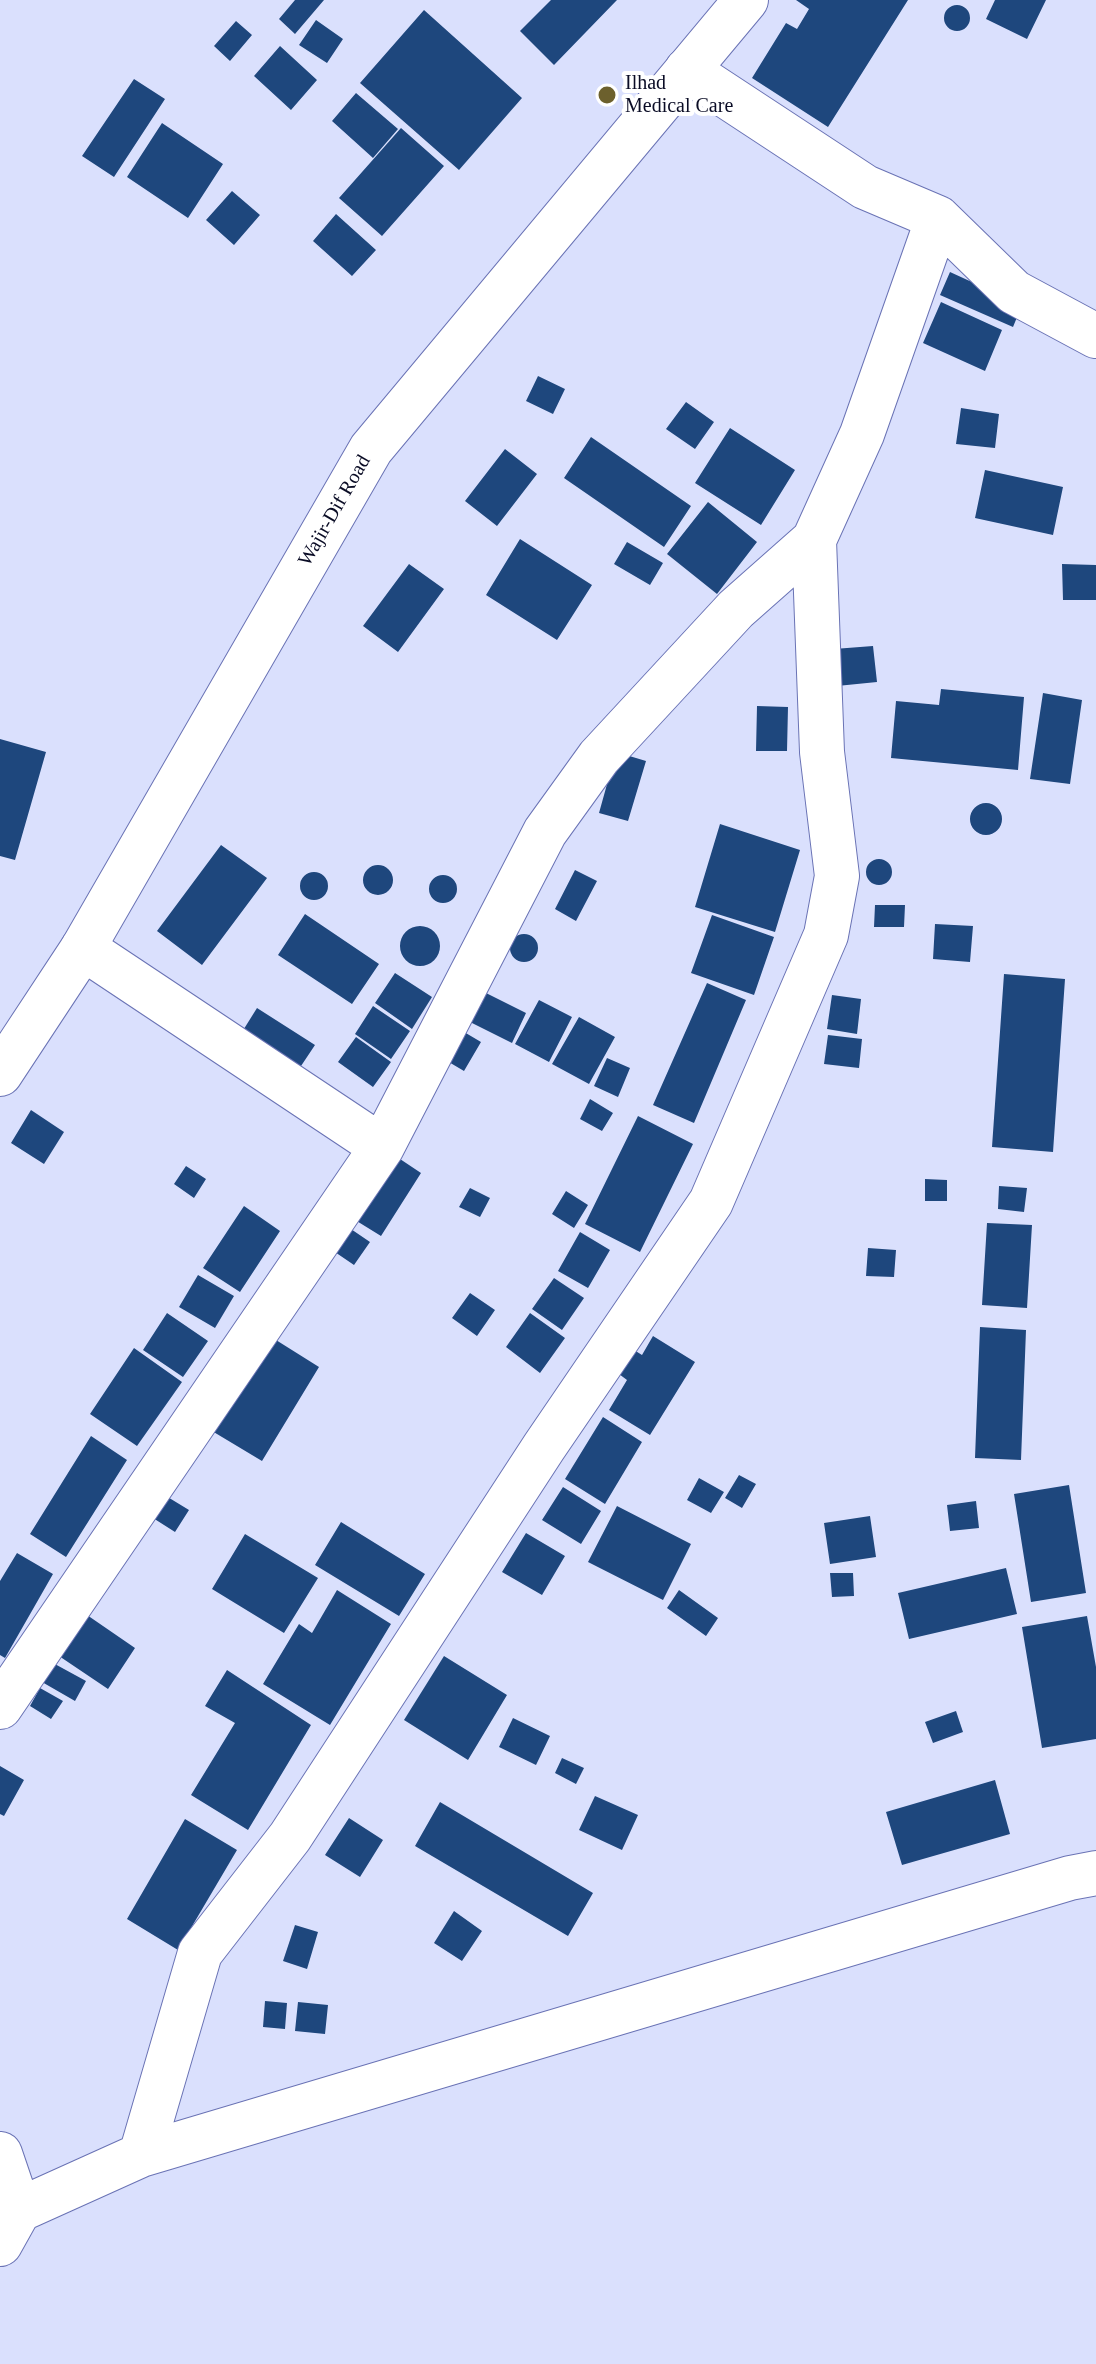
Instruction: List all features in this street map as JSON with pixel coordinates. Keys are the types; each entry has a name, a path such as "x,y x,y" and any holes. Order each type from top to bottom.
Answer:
{"street":[{"name":"Wajir-Dif Road","path":"0,1074 83,948 371,449 746,0"},
{"path":"687,70 865,187 938,218 1014,292 1096,336"},
{"path":"0,1707 382,1147 545,832 609,746 736,609 814,540 862,434 938,218"},
{"path":"141,2155 200,1953 290,1837 544,1447 711,1202 826,935 837,876 822,752 814,540"},
{"path":"83,948 382,1147"},
{"path":"0,2154 10,2227 141,2155 1070,1878 1096,1873"}],"building":[{"path":"295,0 324,0 295,34 279,19"},
{"path":"551,0 617,0 554,65 520,31"},
{"path":"796,0 908,0 828,127 752,78 786,23 797,29 809,9"},
{"path":"995,0 1046,0 1027,39 986,19"},
{"path":"957,5 966,9 970,18 966,27 957,31 948,27 944,18 948,9"},
{"path":"424,10 522,98 459,170 360,83"},
{"path":"316,20 343,39 327,63 299,45"},
{"path":"236,21 252,35 230,61 214,46"},
{"path":"280,46 317,80 291,110 254,76"},
{"path":"134,79 165,99 114,177 82,156"},
{"path":"356,93 398,129 373,158 332,121"},
{"path":"162,123 223,164 188,218 127,177"},
{"path":"401,128 444,166 382,236 339,198"},
{"path":"232,191 260,215 234,245 206,220"},
{"path":"336,214 376,250 352,276 313,241"},
{"path":"950,272 1022,305 1013,327 940,295"},
{"path":"941,302 1002,330 985,371 923,343"},
{"path":"538,376 565,389 553,414 526,401"},
{"path":"686,402 714,422 695,449 666,429"},
{"path":"961,408 999,414 995,448 956,444"},
{"path":"730,428 795,470 761,525 695,483"},
{"path":"591,437 691,506 664,547 564,478"},
{"path":"505,449 537,474 497,526 465,501"},
{"path":"985,470 1063,487 1053,535 975,518"},
{"path":"708,502 757,542 717,594 667,554"},
{"path":"520,539 592,585 557,640 486,595"},
{"path":"627,542 663,563 650,585 614,564"},
{"path":"409,564 444,589 398,652 363,626"},
{"path":"1062,564 1096,565 1096,600 1063,600"},
{"path":"873,646 877,682 837,686 834,649"},
{"path":"941,689 1024,697 1018,770 891,758 896,701 939,705"},
{"path":"1043,693 1082,700 1070,784 1030,779"},
{"path":"757,706 788,707 787,751 756,751"},
{"path":"0,739 46,752 15,860 0,856"},
{"path":"616,752 646,761 628,821 599,813"},
{"path":"986,803 997,808 1002,819 997,830 986,835 975,830 970,819 975,808"},
{"path":"720,824 800,850 775,932 695,907"},
{"path":"221,845 267,878 202,965 157,931"},
{"path":"879,859 888,863 892,872 888,881 879,885 870,881 866,872 870,863"},
{"path":"378,865 389,869 393,880 389,891 378,895 367,891 363,880 367,869"},
{"path":"575,870 597,881 576,921 555,909"},
{"path":"314,872 324,876 328,886 324,896 314,900 304,896 300,886 304,876"},
{"path":"443,875 453,879 457,889 453,899 443,903 433,899 429,889 433,879"},
{"path":"875,905 905,905 904,927 874,927"},
{"path":"305,914 379,964 352,1004 278,955"},
{"path":"712,915 774,937 754,995 691,973"},
{"path":"935,924 973,926 970,962 933,959"},
{"path":"420,926 434,932 440,946 434,960 420,966 406,960 400,946 406,932"},
{"path":"524,934 534,938 538,948 534,958 524,962 514,958 510,948 514,938"},
{"path":"395,973 432,997 412,1029 375,1003"},
{"path":"1004,974 1065,979 1053,1152 992,1147"},
{"path":"707,983 746,1000 694,1123 653,1105"},
{"path":"480,990 526,1013 512,1043 466,1020"},
{"path":"832,995 861,999 857,1034 827,1029"},
{"path":"539,1000 572,1017 549,1062 515,1044"},
{"path":"373,1006 410,1031 391,1059 355,1034"},
{"path":"257,1008 315,1045 299,1069 242,1032"},
{"path":"579,1017 615,1037 589,1084 552,1064"},
{"path":"459,1029 481,1042 464,1071 442,1058"},
{"path":"828,1035 862,1039 859,1068 824,1064"},
{"path":"356,1037 391,1062 373,1087 338,1062"},
{"path":"607,1058 630,1068 618,1097 594,1086"},
{"path":"590,1099 613,1113 602,1131 580,1119"},
{"path":"31,1110 64,1132 44,1164 11,1143"},
{"path":"638,1116 693,1144 640,1252 585,1224"},
{"path":"388,1151 421,1173 381,1236 347,1215"},
{"path":"186,1166 206,1179 194,1198 174,1184"},
{"path":"925,1179 947,1180 947,1201 925,1201"},
{"path":"999,1186 1027,1188 1024,1212 998,1209"},
{"path":"470,1188 490,1198 480,1217 459,1207"},
{"path":"566,1191 588,1205 574,1228 552,1214"},
{"path":"244,1206 280,1231 240,1292 203,1268"},
{"path":"987,1223 1032,1225 1027,1308 982,1305"},
{"path":"345,1225 370,1242 354,1265 329,1248"},
{"path":"580,1232 610,1250 588,1288 558,1271"},
{"path":"868,1248 896,1250 894,1277 866,1276"},
{"path":"198,1275 234,1296 215,1328 179,1307"},
{"path":"554,1278 584,1298 562,1330 532,1309"},
{"path":"470,1293 495,1310 477,1336 452,1318"},
{"path":"167,1313 208,1341 183,1377 143,1350"},
{"path":"530,1313 565,1338 540,1373 506,1347"},
{"path":"980,1327 1026,1330 1021,1460 975,1458"},
{"path":"268,1335 319,1367 262,1461 212,1431"},
{"path":"653,1336 695,1362 650,1435 609,1410 627,1380 619,1374 634,1350 642,1355"},
{"path":"134,1348 182,1382 137,1446 90,1414"},
{"path":"603,1417 642,1442 605,1504 565,1479"},
{"path":"91,1436 127,1460 66,1557 30,1534"},
{"path":"739,1475 756,1484 742,1508 725,1498"},
{"path":"699,1478 724,1492 711,1513 687,1500"},
{"path":"1069,1485 1086,1593 1031,1602 1014,1494"},
{"path":"563,1487 601,1511 581,1544 542,1520"},
{"path":"166,1496 189,1510 175,1532 153,1518"},
{"path":"976,1501 979,1528 950,1531 947,1505"},
{"path":"617,1506 691,1544 663,1600 588,1562"},
{"path":"870,1516 876,1557 830,1564 824,1523"},
{"path":"341,1522 425,1574 399,1616 315,1565"},
{"path":"526,1533 565,1556 542,1595 502,1572"},
{"path":"245,1534 318,1578 284,1633 212,1589"},
{"path":"17,1553 53,1574 5,1658 0,1655 0,1581"},
{"path":"1006,1568 1017,1614 909,1639 898,1593"},
{"path":"830,1573 853,1573 854,1596 832,1597"},
{"path":"337,1590 391,1624 330,1725 263,1684 299,1624 312,1633"},
{"path":"679,1590 718,1618 706,1636 667,1608"},
{"path":"87,1615 135,1648 108,1689 59,1656"},
{"path":"1087,1616 1096,1667 1096,1739 1042,1748 1022,1627"},
{"path":"444,1656 507,1695 468,1760 404,1720"},
{"path":"53,1663 86,1681 75,1701 42,1682"},
{"path":"227,1670 311,1725 248,1830 191,1795 235,1723 205,1706"},
{"path":"40,1688 63,1701 51,1719 30,1706"},
{"path":"956,1711 963,1732 933,1743 925,1722"},
{"path":"513,1718 550,1736 536,1765 499,1747"},
{"path":"562,1758 584,1768 576,1784 555,1773"},
{"path":"0,1766 24,1780 4,1816 0,1814"},
{"path":"995,1780 1010,1834 902,1865 886,1812"},
{"path":"595,1796 638,1815 622,1850 579,1830"},
{"path":"440,1802 593,1893 568,1936 415,1846"},
{"path":"349,1818 383,1840 360,1877 325,1855"},
{"path":"185,1819 237,1850 178,1950 127,1919"},
{"path":"454,1911 482,1931 462,1961 434,1943"},
{"path":"295,1925 318,1932 307,1969 283,1961"},
{"path":"265,2001 287,2003 285,2029 263,2027"},
{"path":"298,2002 328,2005 325,2034 295,2031"}],"place":[{"name":"Ilhad Medical Care","path":"607,95"}]}
